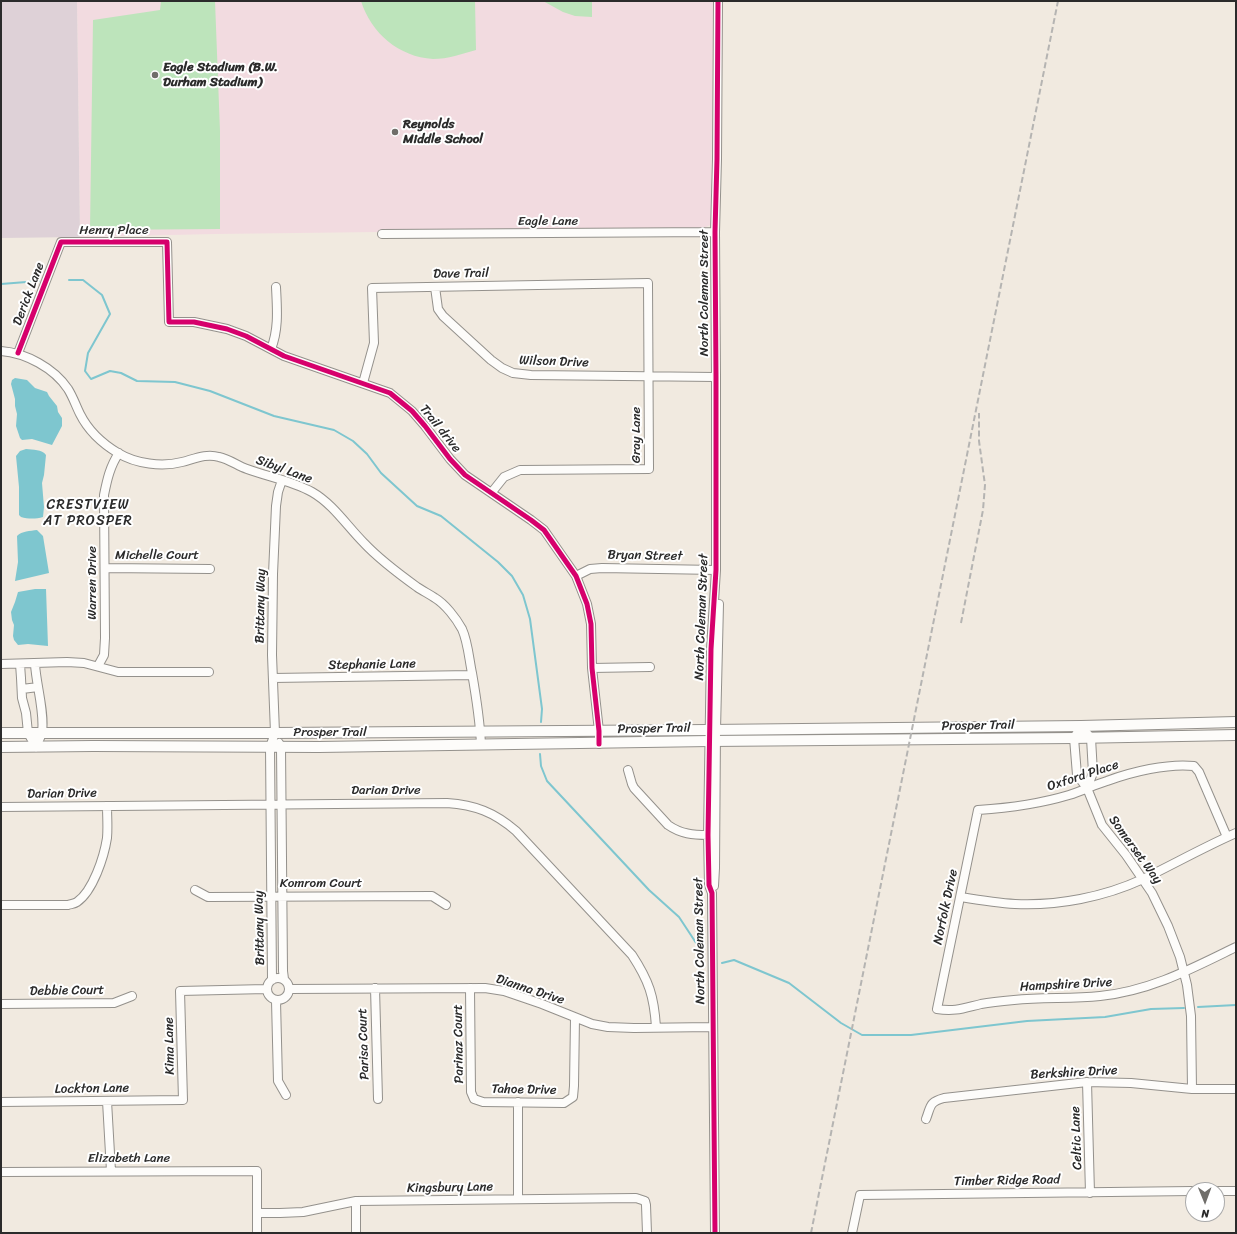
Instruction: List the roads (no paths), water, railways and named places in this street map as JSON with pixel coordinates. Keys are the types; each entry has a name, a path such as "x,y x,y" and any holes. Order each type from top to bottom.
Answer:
{"main road":[{"name":"Prosper Trail","path":"1,734 713,730 1081,726 1234,722"},
{"path":"1234,722 1234,735"},
{"name":"Prosper Trail","path":"1,747 282,747 599,744 713,741 1091,738 1234,735"}],"street":[{"name":"North Coleman Street","path":"715,1233 712,893 715,868 711,650 716,570 715,232 718,1"},
{"name":"Eagle Lane","path":"382,234 715,232"},
{"name":"Henry Place","path":"61,242 167,242"},
{"name":"Derick Lane","path":"18,353 61,242"},
{"name":"Trail drive","path":"167,242 169,322 194,322 227,329 246,336 298,361 390,393 412,411 450,459 465,475 492,492 544,530 576,576 587,604 591,624 592,668 599,744"},
{"name":"Dave Trail","path":"363,383 374,342 372,288 648,283"},
{"name":"Gray Lane","path":"492,492 504,476 520,470 649,469 648,283"},
{"name":"Wilson Drive","path":"435,286 438,309 443,316 492,360 502,368 513,373 531,375 716,377"},
{"path":"271,349 277,328 276,287"},
{"name":"Sibyl Lane","path":"1,351 18,353 53,373 67,388 85,424 92,432 105,444 128,458 156,464 175,463 206,456 217,456 312,492 324,501 384,562 437,599 451,613 462,630 468,648 481,745"},
{"name":"Warren Drive","path":"98,666 104,655 105,638 104,495 109,472 118,453"},
{"name":"Brittany Way","path":"272,980 270,747 275,733 273,678 273,574 276,506 282,480"},
{"name":"Michelle Court","path":"105,568 210,569"},
{"name":"Bryan Street","path":"576,576 590,569 602,568 716,570"},
{"path":"1,664 84,663 118,672 209,672"},
{"path":"20,664 22,698 26,713 28,733 36,747"},
{"path":"35,664 43,717 42,733 36,747"},
{"path":"592,668 650,667"},
{"name":"Stephanie Lane","path":"273,678 472,675"},
{"path":"22,689 38,687"},
{"path":"1074,738 1081,726 1091,738 1093,773 1087,788"},
{"name":"Brittany Way","path":"275,733 282,747 281,804 284,979"},
{"name":"Somerset Way","path":"1074,738 1077,775 1087,788 1102,825 1143,879 1157,903 1180,957 1189,1001 1191,1022 1192,1089"},
{"name":"North Coleman Street","path":"712,893 709,885 708,836 713,741"},
{"name":"Oxford Place","path":"978,810 1024,806 1061,798 1120,776 1136,772 1183,765 1194,766 1199,772 1227,837"},
{"path":"628,770 634,788 668,825 684,834 708,836"},
{"name":"Darian Drive","path":"1,807 446,803 474,807 495,815 516,831 632,955 645,978 655,1006 656,1027"},
{"path":"1,905 68,905 75,904 82,898 93,882 107,837 106,806"},
{"name":"Norfolk Drive","path":"936,1009 961,897 978,810"},
{"path":"961,897 998,903 1052,903 1109,892 1143,879 1236,833"},
{"name":"Komrom Court","path":"195,890 208,897 432,896 446,905"},
{"name":"Hampshire Drive","path":"936,1009 947,1011 955,1010 981,1004 1016,999 1084,998 1120,993 1151,986 1184,973 1236,947"},
{"path":"276,978 284,979 289,985 287,997 280,1001 276,1001 269,997 266,989 269,982 276,978"},
{"name":"Parisa Court","path":"375,988 378,1098"},
{"name":"Parinaz Court","path":"470,988 471,1092 474,1099"},
{"name":"Dianna Drive","path":"289,989 485,988 504,991 592,1024 608,1027 712,1027"},
{"name":"Kima Lane","path":"183,1100 180,991 266,989"},
{"name":"Debbie Court","path":"1,1004 114,1003 132,996"},
{"path":"276,1001 278,1081 286,1095"},
{"name":"Tahoe Drive","path":"474,1099 483,1102 564,1103 573,1098 575,1018"},
{"name":"Berkshire Drive","path":"926,1119 932,1103 944,1098 1087,1082 1131,1083 1192,1089 1236,1088"},
{"name":"Celtic Lane","path":"1087,1082 1090,1192"},
{"name":"Lockton Lane","path":"1,1102 183,1100"},
{"path":"107,1101 111,1171"},
{"path":"518,1102 518,1199"},
{"name":"Elizabeth Lane","path":"1,1172 257,1171 257,1213"},
{"path":"1225,1191 1236,1190"},
{"name":"Timber Ridge Road","path":"852,1233 860,1195 1185,1191"},
{"name":"Kingsbury Lane","path":"257,1213 303,1212 356,1201 636,1198 645,1201 647,1208 647,1233"},
{"path":"356,1201 356,1233"},
{"path":"257,1213 257,1233"}],"water":[{"path":"15,378 27,380 35,388 47,392 57,406 58,412 62,418 62,426 52,445 32,439 22,440 20,438 16,426 17,414 11,384 12,380"},
{"path":"26,449 40,451 46,455 42,483 44,507 43,517 40,518 26,518 19,515 19,487 16,456 20,451"},
{"path":"37,530 43,536 49,573 15,581 18,562 17,536 24,532"},
{"path":"46,589 48,646 28,644 18,645 13,636 14,625 11,612 18,592"}],"waterway":[{"path":"69,280 83,280 102,295 110,314 88,353 85,371 91,379 110,371 121,373 137,381 175,382 210,391 274,416 334,430 353,441 367,454 381,473 417,506 441,516 498,562 512,576 523,595 530,619 542,709 541,722"},
{"path":"1,284 39,281"},
{"path":"540,754 541,766 547,781 649,890 679,917 704,955"},
{"path":"722,963 734,960 789,983 841,1023 862,1035 911,1035 1027,1021 1105,1017 1151,1009 1184,1008"},
{"path":"1198,1007 1236,1005"}],"railway":[{"path":"811,1233 1058,1"},
{"path":"961,623 983,510 985,485 979,441 979,413"}],"place":[{"name":"Eagle Stadium (B.W. Durham Stadium)","path":"155,75"},
{"name":"Reynolds Middle School","path":"395,132"}],"district":[{"name":"CRESTVIEW AT PROSPER","path":"88,514"}]}
